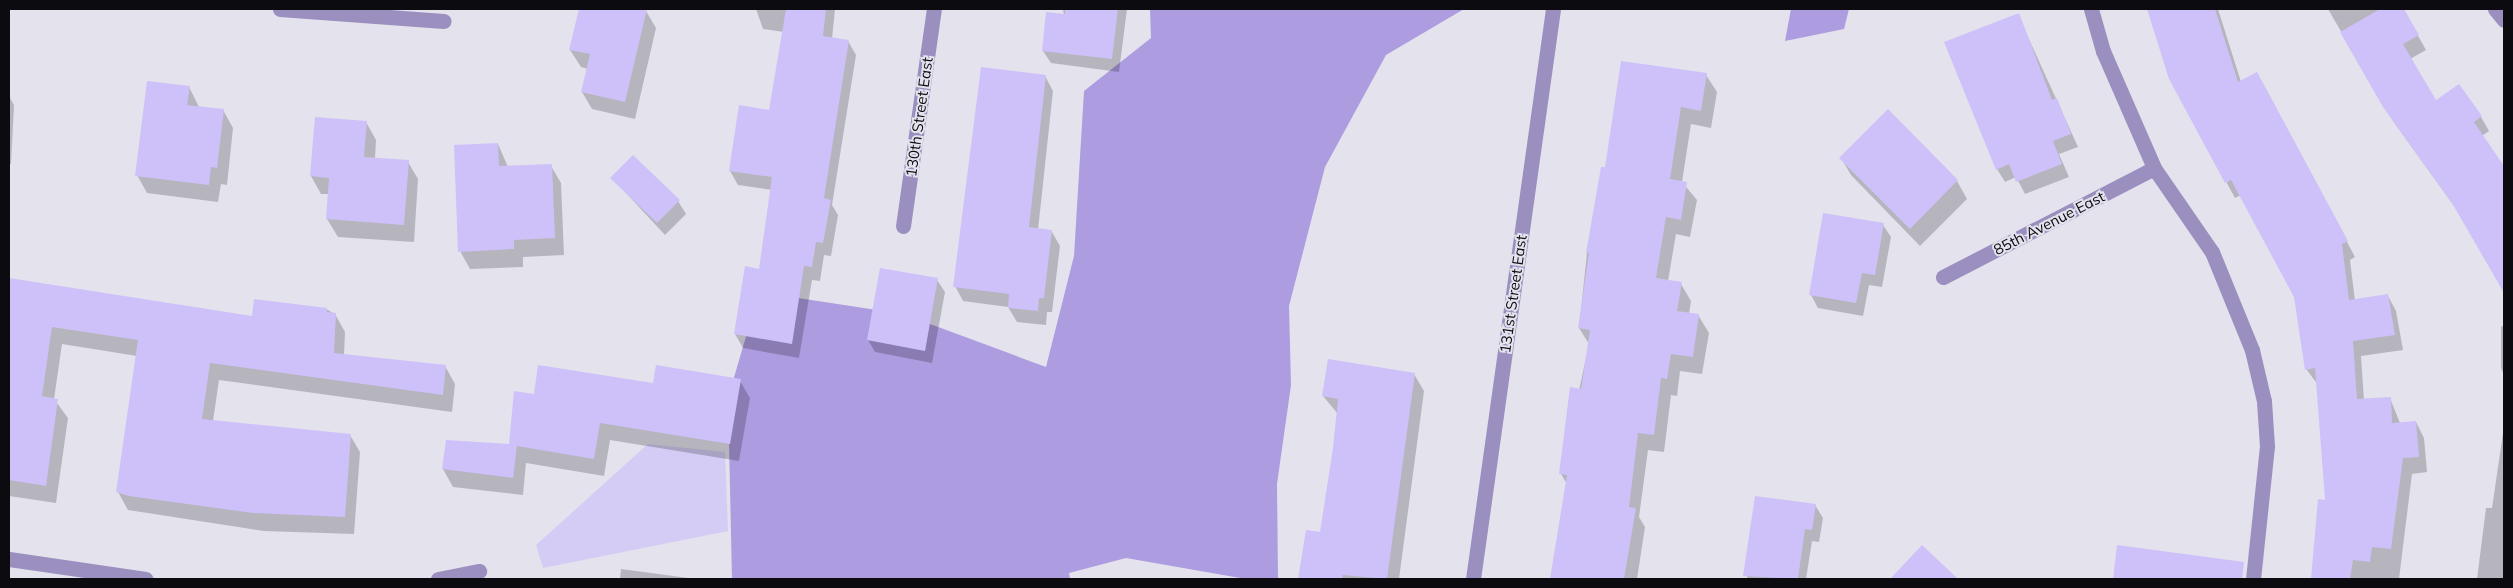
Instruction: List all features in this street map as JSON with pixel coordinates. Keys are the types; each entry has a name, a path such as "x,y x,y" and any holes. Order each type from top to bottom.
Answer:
{"street":[{"path":"280,9 444,21"},
{"name":"130th Street East","path":"903,226 934,9"},
{"name":"131st Street East","path":"1473,579 1553,9"},
{"path":"2091,9 2103,51 2154,168 2212,252 2237,309 2262,392 2267,446 2253,579"},
{"path":"2495,9 2504,20"},
{"name":"85th Avenue East","path":"1943,277 2154,168"},
{"path":"9,559 146,579"},
{"path":"438,579 479,571"}],"shaded area":[{"path":"1150,9 1464,9 1386,55 1325,167 1289,306 1291,385 1277,484 1278,579 1246,579 1126,558 1069,573 1070,579 732,579 728,398 759,292 903,314 1046,367 1074,256 1084,91 1151,38"},
{"path":"1791,9 1849,9 1844,29 1785,41"},
{"path":"648,444 725,452 728,531 543,568 536,545"}],"building":[{"path":"579,9 647,9 625,102 581,92 590,54 569,50"},
{"path":"786,9 826,9 823,36 849,40 824,198 831,200 823,243 816,242 812,267 804,266 792,344 734,334 745,266 759,269 772,177 729,171 739,105 769,110"},
{"path":"1065,9 1118,9 1112,59 1042,51 1046,12 1065,14"},
{"path":"2147,9 2215,9 2238,82 2257,72 2348,241 2342,244 2349,300 2388,294 2395,335 2353,341 2357,399 2391,397 2392,423 2416,421 2419,457 2403,458 2391,549 2372,547 2370,562 2353,560 2350,579 2311,579 2318,499 2325,500 2315,368 2305,370 2294,297 2231,180 2225,183 2169,79"},
{"path":"2380,9 2404,9 2419,35 2403,44 2436,100 2459,84 2482,116 2474,122 2504,166 2504,293 2452,203 2383,107 2340,32"},
{"path":"2019,13 2052,100 2057,98 2071,134 2053,141 2062,164 2016,182 2009,164 1996,170 1944,42"},
{"path":"1621,61 1707,73 1701,111 1681,107 1670,179 1687,182 1681,220 1666,217 1656,278 1682,282 1677,311 1699,314 1693,357 1671,354 1667,379 1661,378 1654,435 1638,433 1629,507 1636,508 1624,579 1550,579 1567,475 1559,474 1570,387 1581,389 1590,330 1578,328 1589,253 1586,253 1601,167 1605,167"},
{"path":"981,67 1046,75 1029,227 1052,230 1044,298 1039,298 1038,311 1008,308 1009,294 953,287"},
{"path":"147,81 190,86 187,105 224,109 217,168 211,167 209,185 135,176"},
{"path":"1888,109 1958,180 1910,229 1839,158"},
{"path":"315,117 367,121 364,157 409,160 404,225 326,219 329,178 310,176"},
{"path":"498,143 499,166 552,164 555,238 514,240 514,249 458,252 454,145"},
{"path":"633,155 680,200 657,223 610,178"},
{"path":"1823,213 1884,223 1875,275 1862,273 1856,303 1809,295"},
{"path":"880,268 938,278 925,351 867,340"},
{"path":"9,278 252,316 254,299 327,308 327,312 336,313 334,353 446,365 443,395 210,363 202,419 351,434 345,517 253,513 129,496 116,492 138,340 52,327 42,396 58,399 46,486 9,480"},
{"path":"1328,359 1415,373 1387,579 1343,575 1342,579 1298,579 1306,530 1320,532 1333,448 1338,399 1322,396"},
{"path":"538,365 653,383 656,365 741,379 730,444 600,423 594,459 517,446 513,478 442,469 446,440 509,444 514,391 534,394"},
{"path":"1755,496 1816,504 1812,530 1805,529 1798,579 1743,576"},
{"path":"1922,545 1958,579 1890,579"},
{"path":"2117,545 2244,562 2242,579 2113,579"}]}
